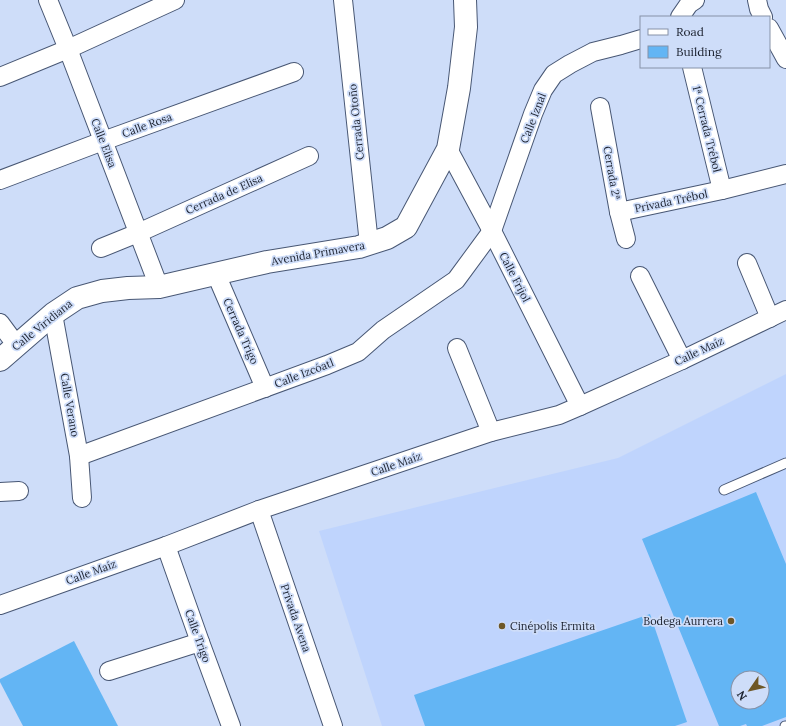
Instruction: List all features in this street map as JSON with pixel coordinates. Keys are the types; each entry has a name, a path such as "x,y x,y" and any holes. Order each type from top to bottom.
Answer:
{"street":[{"name":"Calle Elisa","path":"48,0 159,287"},
{"path":"0,77 68,49 175,0"},
{"name":"Cerrada Otoño","path":"342,0 369,244"},
{"name":"Avenida Primavera","path":"159,287 267,262 359,247 387,238 406,227 448,149 459,88 466,27 465,0"},
{"path":"681,16 689,4 694,0"},
{"path":"757,0 762,16"},
{"path":"770,30 786,59"},
{"name":"Calle Iznal","path":"492,231 533,114 543,90 554,74 593,52 640,39"},
{"name":"1ª Cerrada Trébol","path":"692,68 722,190"},
{"name":"Calle Rosa","path":"0,180 103,140 294,72"},
{"name":"Cerrada 2ª","path":"600,107 619,212 626,239"},
{"name":"Calle Frijol","path":"448,149 492,231 580,406"},
{"name":"Cerrada de Elisa","path":"101,248 138,233 309,156"},
{"name":"Privada Trébol","path":"619,212 722,190 786,174"},
{"name":"Calle Izcóatl","path":"79,456 328,365 358,352 383,330 456,280 492,231"},
{"path":"747,263 778,314"},
{"name":"Cerrada Trigo","path":"216,274 266,388"},
{"path":"640,276 682,360"},
{"name":"Calle Viridiana","path":"0,360 53,314 77,298 102,291 159,287"},
{"name":"Calle Verano","path":"53,314 79,456 82,498"},
{"name":"Calle Maíz","path":"0,605 166,546 259,510 491,432 559,415 682,360 778,314"},
{"path":"0,323 17,346"},
{"path":"457,348 491,432"},
{"path":"0,492 19,491"},
{"name":"Privada Avena","path":"259,510 333,726"},
{"name":"Calle Trigo","path":"166,546 231,726"},
{"path":"109,671 200,642"}],"lane":[{"path":"724,490 786,463"}],"shaded area":[{"path":"786,374 786,726 382,726 319,531 618,458"}],"building":[{"name":"Bodega Aurrera","path":"756,492 786,564 786,717 762,726 747,726 746,724 740,726 719,726 642,539"},
{"path":"650,614 687,722 675,726 425,726 414,695"},
{"path":"74,641 118,726 23,726 0,682 0,679"}],"place":[{"name":"Bodega Aurrera","path":"731,621"},
{"name":"Cinépolis Ermita","path":"502,626"}]}
